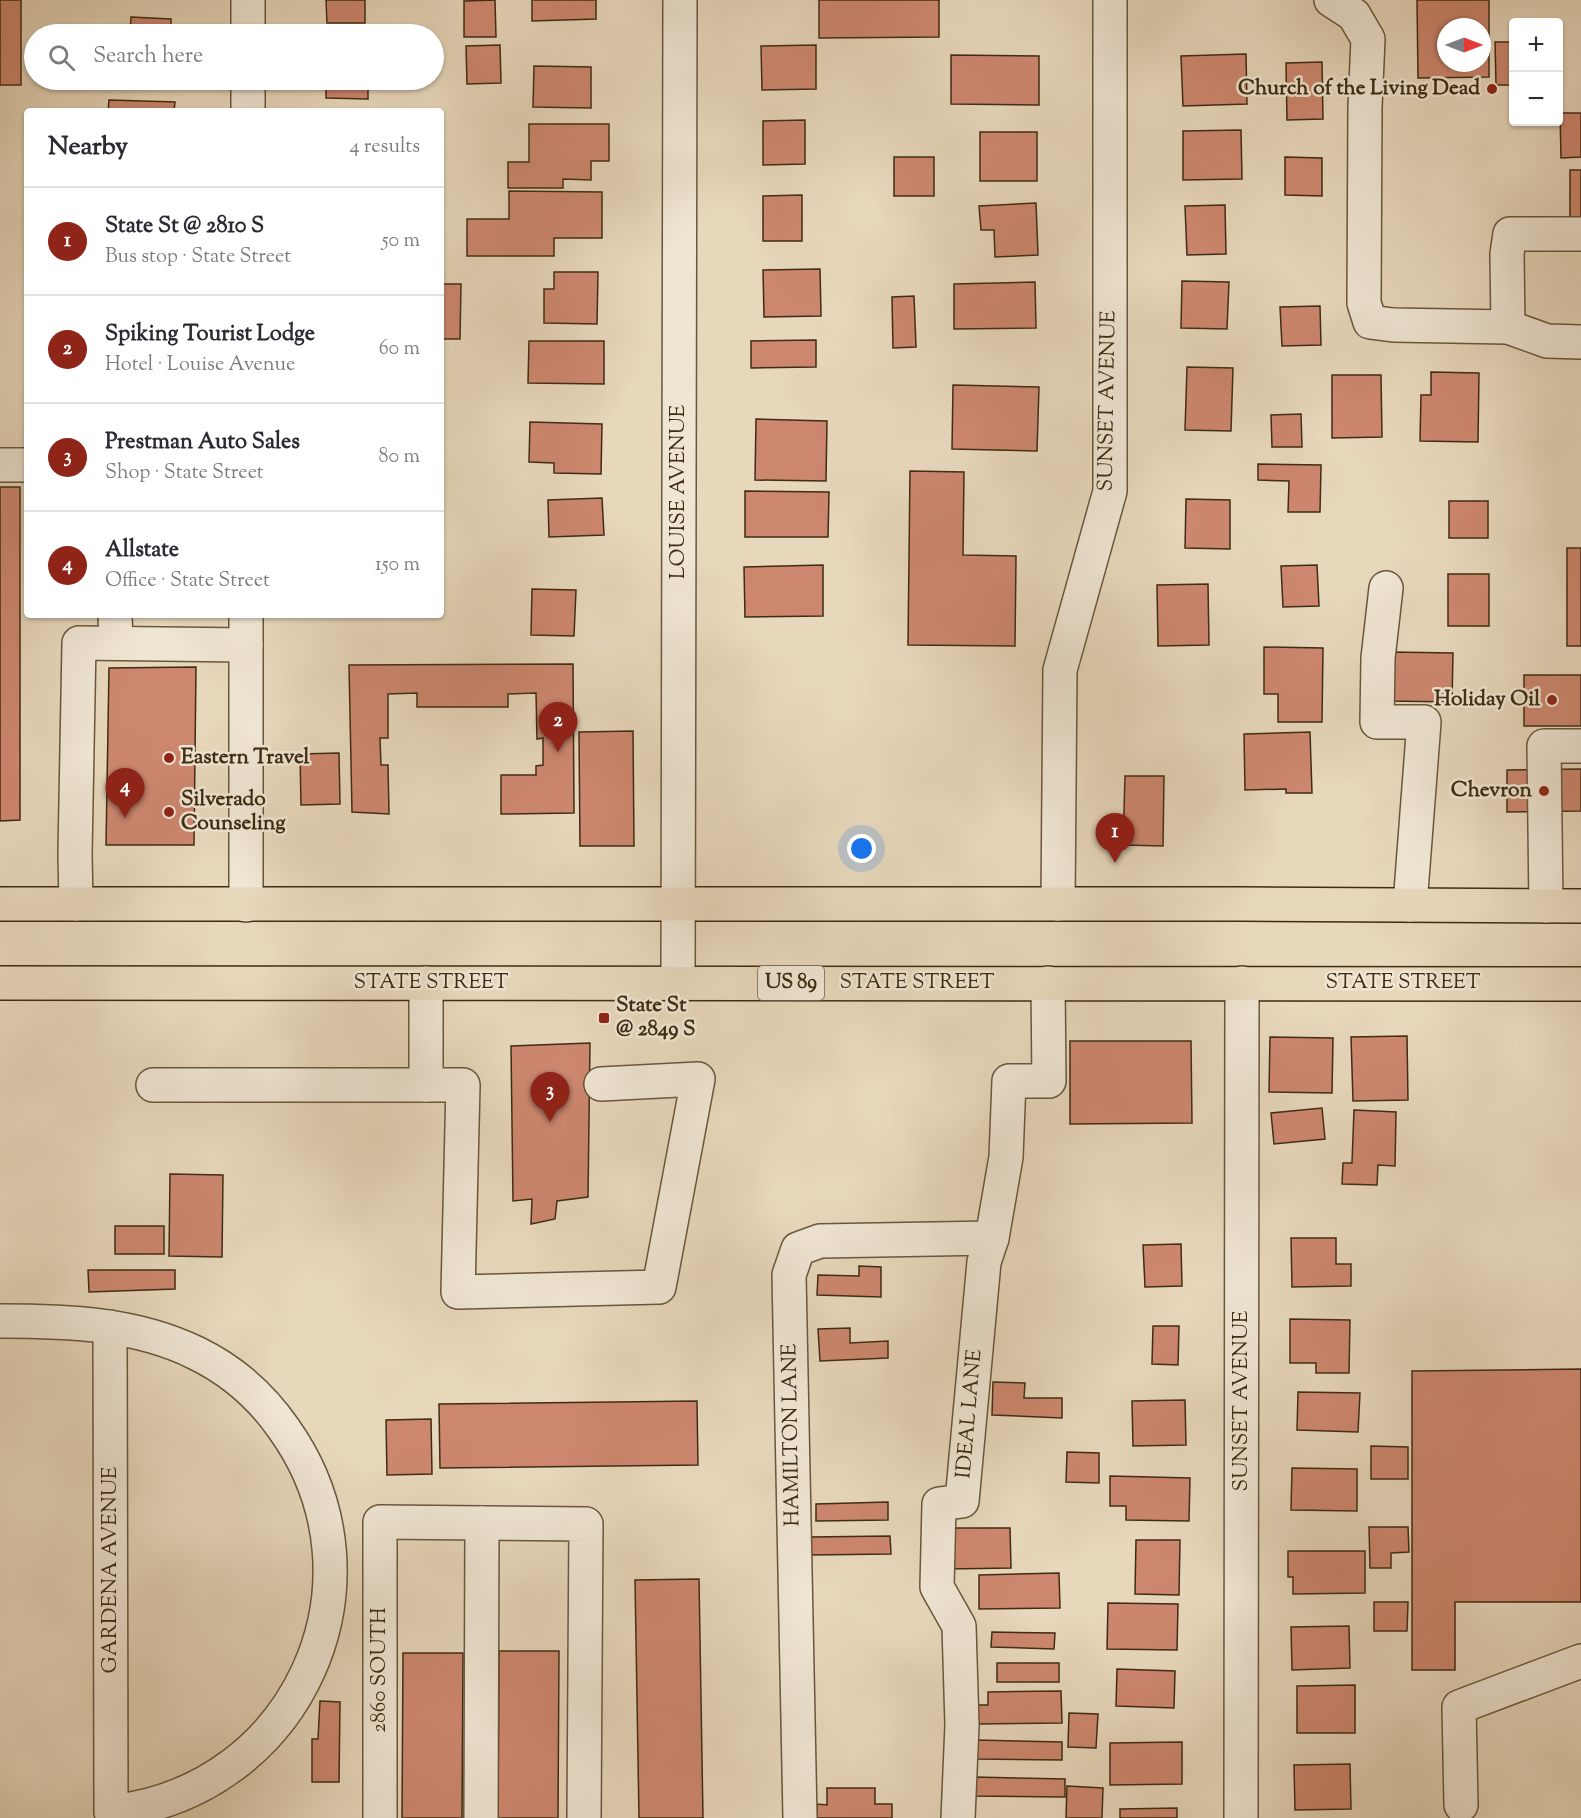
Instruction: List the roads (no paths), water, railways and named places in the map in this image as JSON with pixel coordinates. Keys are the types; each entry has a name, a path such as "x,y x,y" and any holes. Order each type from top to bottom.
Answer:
{"main road":[{"path":"0,904 1581,906"},
{"name":"STATE STREET","path":"0,983 1581,984"}],"street":[{"path":"248,0 248,24"},
{"name":"LOUISE AVENUE","path":"678,984 680,0"},
{"name":"SUNSET AVENUE","path":"1058,904 1060,670 1110,491 1110,0"},
{"path":"1331,0 1354,15 1368,39 1365,107 1364,303 1370,322 1394,325 1508,327 1547,341 1581,342"},
{"path":"248,90 248,108"},
{"path":"1508,327 1506,254 1510,234 1581,234"},
{"path":"0,465 24,465"},
{"path":"1386,588 1378,658 1377,722 1424,722 1410,905"},
{"path":"76,904 79,644 116,629 246,630 246,905"},
{"path":"1546,906 1544,746 1581,746"},
{"path":"426,983 426,1085"},
{"path":"992,1238 1006,1157 1009,1081 1050,1081 1048,983"},
{"name":"SUNSET AVENUE","path":"1241,1818 1242,983"},
{"path":"153,1085 462,1085 458,1292 658,1287 698,1079 601,1084"},
{"name":"HAMILTON LANE","path":"800,1818 789,1275 798,1249 820,1241 992,1238"},
{"name":"IDEAL LANE","path":"958,1818 962,1725 959,1626 937,1587 939,1504 962,1501 984,1262 992,1238"},
{"path":"0,1321 57,1321 110,1327"},
{"name":"GARDENA AVENUE","path":"110,1327 165,1340 197,1353 235,1378 276,1417 296,1444 311,1475 324,1518 330,1574 328,1607 317,1650 309,1671 293,1700 274,1727 226,1772 197,1789 135,1810 111,1812 110,1327"},
{"name":"2860 SOUTH","path":"380,1818 380,1522 482,1523"},
{"path":"481,1818 482,1523 586,1524 584,1818"},
{"path":"1461,1805 1459,1707 1581,1661"}],"place":[{"name":"Church of the Living Dead","path":"1492,89"},
{"name":"Holiday Oil","path":"1552,700"},
{"name":"Spiking Tourist Lodge","path":"558,752"},
{"name":"Eastern Travel","path":"169,758"},
{"name":"Chevron","path":"1544,791"},
{"name":"Silverado Counseling","path":"169,812"},
{"name":"Allstate","path":"125,818"},
{"name":"State St @ 2810 S","path":"1115,863"},
{"name":"State St @ 2849 S","path":"604,1018"},
{"name":"Prestman Auto Sales","path":"550,1122"}]}
